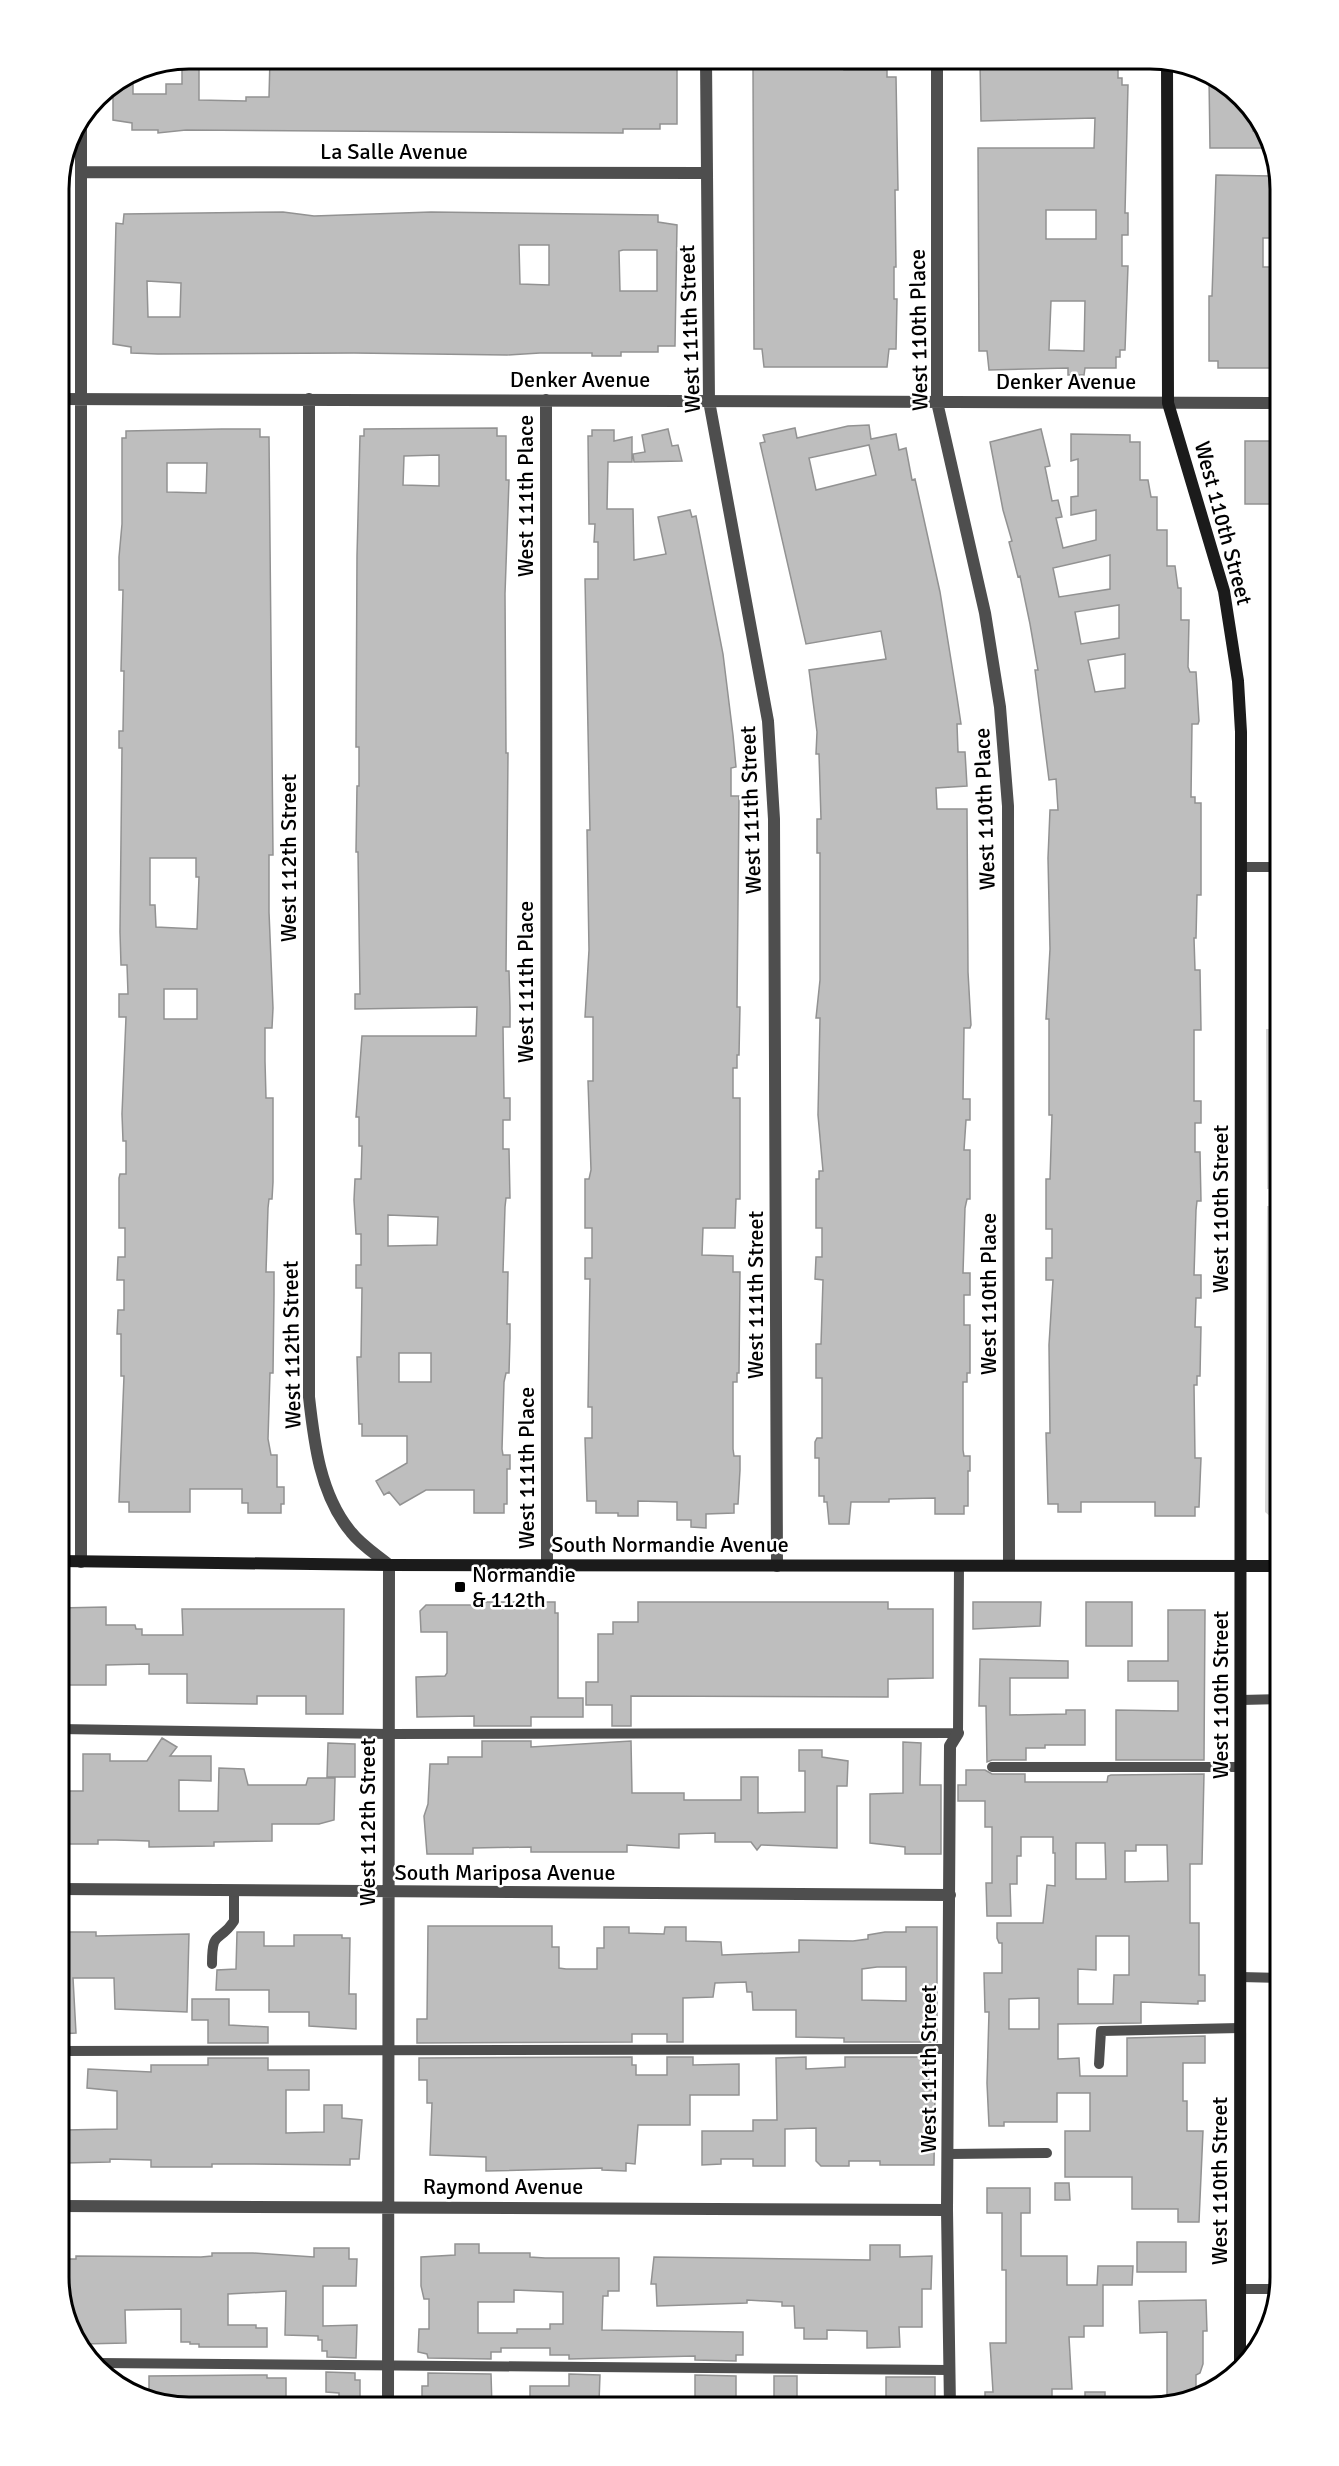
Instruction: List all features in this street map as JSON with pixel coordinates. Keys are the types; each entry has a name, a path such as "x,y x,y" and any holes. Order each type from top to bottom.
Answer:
{"street":[{"name":"West 111th Street","path":"706,69 709,401 768,721 774,819 777,1566"},
{"name":"West 110th Place","path":"937,69 937,402 985,613 1000,707 1008,806 1009,1565"},
{"name":"West 110th Street","path":"1167,70 1168,403 1224,591 1232,639 1241,732 1240,2356"},
{"path":"81,136 81,1562"},
{"name":"La Salle Avenue","path":"81,172 706,173"},
{"name":"Denker Avenue","path":"69,399 1270,403"},
{"name":"West 112th Street","path":"309,399 309,1397 314,1443 322,1475 335,1506 351,1533 390,1565 388,2397"},
{"name":"West 111th Place","path":"546,400 547,1564"},
{"name":"South Normandie Avenue","path":"69,1561 390,1565 1270,1566"},
{"name":"West 111th Street","path":"950,2397 947,2210 950,1746 958,1734"},
{"name":"South Mariposa Avenue","path":"69,1889 950,1895"},
{"name":"Raymond Avenue","path":"69,2206 947,2210"}],"lane":[{"path":"1241,867 1270,867"},
{"path":"69,1729 388,1734 958,1734 959,1565"},
{"path":"1241,1700 1270,1699"},
{"path":"992,1767 1241,1767"},
{"path":"212,1964 214,1938 234,1922 234,1891"},
{"path":"1240,1977 1270,1978"},
{"path":"1099,2064 1101,2031 1240,2028"},
{"path":"69,2051 949,2049"},
{"path":"948,2154 1047,2152"},
{"path":"1240,2289 1269,2289"},
{"path":"105,2363 950,2370"}],"shaded area":[{"path":"1266,1029 1270,1029 1270,1189 1267,1189"},
{"path":"1267,1206 1270,1206 1270,1516 1265,1512"}],"building":[{"path":"182,69 199,69 199,100 246,101 246,97 269,97 270,69 677,69 677,124 660,124 660,129 623,129 623,133 186,130 158,133 158,130 132,130 132,123 113,120 113,96 116,94 133,83 133,94 166,94 166,84 182,84"},
{"path":"753,69 887,70 887,77 896,77 898,190 895,190 894,299 897,299 896,349 889,349 887,367 764,367 762,349 754,349"},
{"path":"980,69 1118,69 1118,78 1122,78 1122,85 1128,85 1125,213 1128,213 1128,235 1122,235 1122,266 1128,266 1125,350 1120,350 1120,357 1116,357 1116,368 1085,368 1084,375 1068,375 1068,368 989,370 987,351 979,351 978,148 1094,148 1095,118 981,121","holes":["1046,210 1096,210 1096,239 1046,239","1051,301 1085,301 1084,351 1049,350"]},
{"path":"1209,85 1235,104 1253,128 1263,148 1210,148"},
{"path":"1216,175 1269,176 1270,238 1263,238 1263,267 1270,267 1270,368 1218,368 1218,361 1209,361 1209,296 1212,296"},
{"path":"283,212 314,216 431,212 658,215 658,222 677,225 675,346 658,346 658,352 621,352 621,356 592,356 592,353 507,355 131,353 131,347 113,344 116,223 123,224 124,214","holes":["519,245 549,245 549,285 520,284","657,250 657,291 620,291 619,251","147,281 181,283 180,317 148,317"]},
{"path":"869,425 871,439 896,434 899,450 906,448 940,592 961,724 957,724 958,752 965,752 967,786 936,788 937,809 967,809 968,972 971,1025 970,1028 964,1028 963,1099 970,1099 970,1120 966,1120 964,1150 970,1150 970,1199 967,1199 965,1208 963,1273 970,1273 970,1295 964,1295 964,1325 970,1325 970,1373 967,1373 967,1382 963,1382 963,1450 964,1456 970,1456 970,1471 968,1471 968,1506 964,1506 964,1514 935,1514 935,1498 889,1499 889,1502 851,1502 849,1524 829,1524 827,1502 824,1502 824,1496 819,1496 819,1458 815,1458 815,1442 817,1438 822,1438 822,1378 816,1378 816,1344 821,1344 823,1280 815,1279 816,1257 822,1257 822,1228 816,1228 816,1179 819,1179 819,1171 823,1171 818,1115 820,1018 816,1018 820,980 820,853 817,853 817,819 821,819 819,754 816,754 817,732 809,670 886,659 881,631 806,644 760,443 765,442 763,435 795,428 797,438 848,426","holes":["869,445 876,475 816,490 809,458"]},
{"path":"497,428 497,436 506,436 506,480 509,480 505,594 506,753 508,753 506,971 509,971 510,1027 503,1027 504,1098 510,1098 510,1120 503,1120 503,1149 509,1149 510,1198 506,1198 505,1207 503,1272 508,1272 507,1324 510,1324 510,1338 509,1373 506,1373 504,1382 502,1449 503,1455 510,1455 510,1469 507,1469 507,1504 504,1504 504,1513 474,1513 474,1490 426,1490 400,1505 389,1492 384,1495 376,1481 407,1463 407,1436 362,1436 362,1424 359,1424 357,1357 361,1357 362,1288 356,1288 356,1265 361,1265 361,1234 356,1234 354,1200 355,1179 361,1179 362,1146 359,1146 359,1117 356,1117 362,1036 476,1036 477,1007 355,1009 355,994 360,994 358,852 356,852 357,786 359,786 359,747 356,747 357,556 360,436 364,436 364,429","holes":["439,455 439,486 403,485 404,456","388,1215 438,1217 437,1245 388,1246","399,1353 431,1353 431,1382 399,1382"]},
{"path":"260,429 260,437 269,437 273,855 269,855 269,912 273,1008 272,1028 265,1028 265,1061 266,1098 273,1098 273,1182 272,1199 269,1199 268,1208 266,1272 274,1272 273,1373 270,1373 268,1439 271,1455 277,1455 277,1487 284,1487 284,1504 281,1504 281,1513 248,1513 248,1503 242,1503 242,1489 190,1489 190,1512 129,1512 129,1502 119,1502 124,1376 121,1376 121,1334 117,1334 118,1310 124,1310 124,1280 117,1280 118,1257 125,1257 125,1228 119,1228 119,1178 120,1174 126,1174 126,1141 123,1141 122,1114 126,1017 119,1017 119,994 128,994 127,965 121,965 120,932 122,748 119,748 119,731 123,731 124,671 121,671 123,590 119,590 119,557 122,524 122,438 126,438 126,431","holes":["167,463 207,463 206,493 167,492","150,858 196,858 196,877 199,877 197,929 156,927 155,905 150,905","164,989 197,989 197,1019 164,1019"]},
{"path":"668,429 672,446 678,445 682,461 634,462 633,454 645,452 642,435"},
{"path":"1041,429 1050,466 1045,467 1052,501 1058,500 1062,517 1056,518 1063,548 1096,540 1096,510 1071,515 1071,497 1078,496 1078,459 1071,461 1071,434 1130,435 1130,442 1140,442 1140,480 1148,480 1151,497 1157,497 1157,530 1167,530 1167,566 1175,566 1178,588 1181,588 1181,620 1189,620 1188,667 1190,672 1196,672 1199,721 1198,724 1192,724 1191,797 1195,797 1195,803 1201,803 1201,895 1197,895 1196,938 1194,938 1195,970 1200,970 1201,1030 1194,1030 1194,1101 1201,1101 1201,1123 1195,1123 1195,1152 1200,1152 1201,1201 1197,1201 1196,1210 1194,1275 1201,1275 1201,1298 1196,1298 1195,1327 1201,1327 1200,1376 1197,1376 1197,1385 1194,1385 1195,1458 1201,1458 1199,1507 1195,1507 1195,1516 1155,1516 1155,1502 1081,1502 1081,1512 1058,1512 1058,1504 1048,1504 1046,1433 1050,1433 1049,1345 1053,1280 1046,1280 1046,1258 1052,1258 1052,1229 1046,1229 1046,1179 1050,1179 1052,1115 1049,1115 1049,1019 1046,1019 1050,949 1048,858 1050,810 1058,810 1056,779 1049,780 1035,670 1038,670 1030,624 1020,576 1018,577 1009,542 1012,541 1003,510 990,442","holes":["1110,555 1110,589 1059,597 1053,568","1119,605 1119,638 1081,644 1075,612","1125,654 1125,688 1095,692 1088,660"]},
{"path":"592,430 614,430 614,441 632,437 632,462 608,462 607,509 633,509 634,560 666,554 658,517 690,510 692,517 696,516 723,654 733,735 736,767 731,768 731,796 739,796 737,1007 740,1007 739,1055 737,1055 737,1068 733,1068 733,1098 740,1098 740,1199 736,1199 735,1228 703,1228 702,1255 733,1256 733,1272 740,1272 739,1373 737,1373 737,1382 733,1382 733,1449 734,1456 740,1456 740,1470 738,1504 734,1504 734,1513 706,1514 706,1528 691,1527 691,1520 677,1520 677,1502 638,1501 638,1516 618,1516 618,1513 596,1513 596,1501 587,1501 585,1438 592,1438 592,1407 588,1407 590,1279 585,1279 585,1258 592,1258 592,1228 585,1228 585,1179 589,1179 591,1170 588,1081 593,1081 593,1017 585,1017 589,950 587,830 590,830 585,579 598,579 598,542 594,542 595,524 589,524 588,436 592,436"},
{"path":"1245,441 1270,441 1270,504 1245,504"},
{"path":"477,1602 555,1602 555,1613 558,1613 558,1698 583,1698 583,1717 531,1717 531,1726 474,1726 474,1716 417,1717 416,1677 445,1676 447,1673 447,1632 421,1632 420,1611 426,1605 477,1605"},
{"path":"638,1602 888,1602 888,1609 933,1609 933,1678 888,1679 888,1697 631,1696 631,1726 612,1726 612,1705 586,1705 586,1682 598,1682 598,1634 613,1634 613,1622 638,1622"},
{"path":"973,1602 1041,1602 1040,1626 973,1629"},
{"path":"1086,1602 1132,1602 1132,1646 1086,1646"},
{"path":"106,1607 106,1625 135,1625 136,1629 142,1629 142,1635 183,1635 182,1609 344,1609 343,1714 306,1714 306,1696 257,1696 257,1704 187,1703 187,1674 149,1674 149,1664 106,1665 106,1685 69,1685 69,1608"},
{"path":"1168,1610 1205,1610 1204,1760 1116,1760 1116,1710 1178,1711 1178,1681 1128,1681 1128,1661 1168,1661"},
{"path":"980,1659 1068,1661 1068,1678 1010,1678 1010,1715 1066,1714 1066,1710 1085,1710 1085,1745 1045,1745 1045,1748 1026,1748 1026,1760 987,1762 986,1706 979,1706"},
{"path":"162,1738 177,1747 170,1756 211,1756 211,1781 179,1780 179,1811 218,1811 219,1768 244,1769 248,1785 306,1785 308,1778 335,1778 334,1820 319,1824 272,1824 272,1841 214,1842 214,1846 149,1847 149,1841 98,1840 98,1844 69,1844 69,1791 83,1791 83,1754 110,1754 110,1761 147,1761"},
{"path":"482,1741 531,1741 531,1747 631,1741 632,1793 684,1793 684,1800 741,1800 741,1777 758,1777 758,1813 805,1812 805,1771 799,1771 799,1750 822,1750 822,1757 848,1761 847,1786 837,1786 837,1848 761,1845 757,1850 751,1842 715,1842 715,1833 679,1834 679,1848 627,1845 627,1852 531,1852 531,1847 473,1848 473,1854 427,1854 424,1816 428,1804 430,1764 448,1764 448,1757 482,1757"},
{"path":"903,1742 921,1743 920,1785 941,1785 941,1854 905,1854 905,1847 870,1843 870,1794 903,1793"},
{"path":"328,1743 355,1744 355,1777 327,1777"},
{"path":"966,1770 985,1770 992,1774 1025,1774 1025,1782 1107,1782 1108,1776 1111,1775 1204,1774 1202,1864 1190,1864 1190,1923 1199,1923 1199,1975 1205,1975 1205,2001 1198,2001 1198,2004 1141,2002 1141,2023 1058,2024 1058,2059 1079,2058 1080,2076 1127,2076 1127,2038 1205,2036 1205,2063 1183,2063 1183,2101 1187,2101 1187,2131 1203,2131 1199,2222 1178,2222 1178,2209 1132,2209 1132,2177 1065,2177 1065,2131 1090,2131 1090,2093 1057,2093 1057,2122 1004,2122 1004,2126 989,2126 987,2083 989,2012 985,2012 984,1973 1002,1973 1002,1943 999,1943 997,1938 997,1923 1043,1923 1047,1885 1055,1886 1055,1853 1053,1853 1053,1837 1021,1837 1021,1856 1017,1856 1017,1884 1010,1884 1011,1916 987,1916 986,1883 992,1883 992,1827 985,1827 985,1801 958,1801 958,1785 966,1785","holes":["1076,1843 1105,1843 1106,1879 1076,1879","1136,1845 1167,1845 1168,1881 1125,1882 1125,1851 1136,1851","1096,1936 1129,1936 1129,1975 1114,1975 1113,2004 1078,2004 1078,1969 1096,1970","1039,1998 1039,2029 1009,2029 1009,1999"]},
{"path":"428,1926 552,1926 552,1947 559,1947 559,1968 566,1969 597,1969 597,1948 604,1948 604,1927 629,1927 629,1933 664,1934 665,1927 686,1927 686,1941 721,1942 722,1955 799,1952 799,1940 853,1941 868,1939 868,1935 885,1932 906,1932 906,1927 937,1927 937,2042 844,2042 844,2038 796,2037 796,2010 753,2010 752,1992 747,1992 746,1982 715,1983 713,1997 683,1998 683,2042 667,2042 667,2034 632,2034 632,2042 417,2043 417,2019 427,2019","holes":["906,1967 906,2001 862,2000 862,1969"]},
{"path":"69,1932 96,1932 96,1936 189,1934 187,2012 115,2009 114,1978 73,1978 76,2033 69,2033"},
{"path":"237,1932 264,1932 264,1946 294,1946 294,1935 342,1935 342,1938 350,1938 349,1994 356,1994 356,2029 309,2026 309,2012 269,2012 269,1990 216,1990 217,1970 236,1969"},
{"path":"192,1999 229,1999 229,2025 268,2027 268,2043 208,2043 208,2020 192,2020"},
{"path":"632,2057 632,2065 636,2065 636,2075 667,2075 667,2057 693,2057 693,2065 739,2064 739,2095 690,2095 690,2125 638,2125 635,2164 626,2163 626,2171 602,2170 602,2168 486,2171 486,2157 430,2155 432,2103 427,2103 427,2080 419,2080 419,2058"},
{"path":"806,2057 806,2069 845,2067 845,2057 928,2057 929,2090 935,2090 934,2165 880,2165 880,2161 849,2161 849,2166 821,2166 816,2161 816,2128 785,2129 785,2166 753,2166 753,2159 721,2159 721,2164 702,2165 702,2131 753,2131 753,2120 777,2120 776,2058"},
{"path":"208,2058 268,2058 268,2070 309,2070 309,2090 286,2090 286,2133 324,2132 324,2105 342,2105 342,2118 362,2120 359,2159 350,2159 350,2165 212,2164 212,2167 151,2167 151,2160 110,2159 110,2162 69,2163 69,2130 117,2129 117,2091 87,2088 88,2069 151,2072 151,2065 208,2065"},
{"path":"1055,2183 1069,2183 1070,2200 1055,2200"},
{"path":"987,2188 1030,2188 1030,2213 1021,2213 1021,2256 1067,2256 1067,2285 1097,2285 1098,2266 1133,2266 1132,2285 1103,2285 1103,2326 1084,2326 1084,2337 1069,2337 1072,2389 1052,2389 1052,2397 985,2397 985,2392 993,2392 990,2343 1006,2343 1006,2270 1002,2270 1002,2213 987,2213"},
{"path":"1137,2242 1186,2242 1186,2272 1137,2272"},
{"path":"455,2244 479,2244 479,2253 530,2253 530,2257 545,2258 619,2258 619,2291 608,2291 608,2296 603,2296 602,2330 743,2332 743,2355 736,2355 736,2361 695,2360 695,2356 569,2359 569,2355 550,2355 550,2348 501,2348 501,2352 491,2352 491,2359 428,2358 427,2354 418,2352 419,2329 429,2329 429,2299 424,2299 421,2286 421,2257 455,2255","holes":["514,2290 563,2292 563,2324 550,2324 550,2329 517,2329 517,2333 478,2333 478,2302 514,2302"]},
{"path":"870,2245 900,2245 900,2257 932,2256 931,2289 922,2289 922,2327 899,2327 900,2347 867,2348 867,2331 827,2330 827,2339 804,2339 804,2328 795,2328 794,2306 782,2306 782,2302 747,2300 747,2303 657,2306 656,2284 651,2284 654,2257 870,2260"},
{"path":"314,2248 349,2248 349,2259 357,2259 356,2286 323,2286 323,2326 357,2325 356,2358 327,2357 327,2351 322,2351 322,2340 318,2340 318,2336 285,2335 286,2291 228,2294 228,2325 256,2325 256,2328 267,2328 267,2347 199,2347 199,2344 181,2342 181,2309 125,2310 126,2343 90,2344 75,2316 71,2300 69,2259 76,2259 76,2256 201,2257 212,2256 212,2253 253,2253 314,2257"},
{"path":"1206,2300 1207,2331 1203,2331 1203,2364 1200,2373 1196,2375 1196,2388 1167,2396 1167,2332 1140,2333 1139,2301"},
{"path":"326,2372 355,2373 355,2380 360,2380 360,2397 339,2397 339,2393 326,2392"},
{"path":"428,2373 491,2374 492,2397 422,2397 422,2386 428,2386"},
{"path":"569,2374 600,2375 599,2397 530,2397 530,2386 569,2386"},
{"path":"267,2375 267,2378 286,2378 286,2397 166,2395 149,2390 149,2376"},
{"path":"695,2375 736,2376 736,2397 695,2397"},
{"path":"774,2376 797,2376 797,2397 774,2397"},
{"path":"886,2377 935,2377 935,2397 886,2397"},
{"path":"1085,2392 1105,2392 1105,2397 1085,2397"}],"place":[{"name":"Normandie & 112th","path":"460,1587"}]}
